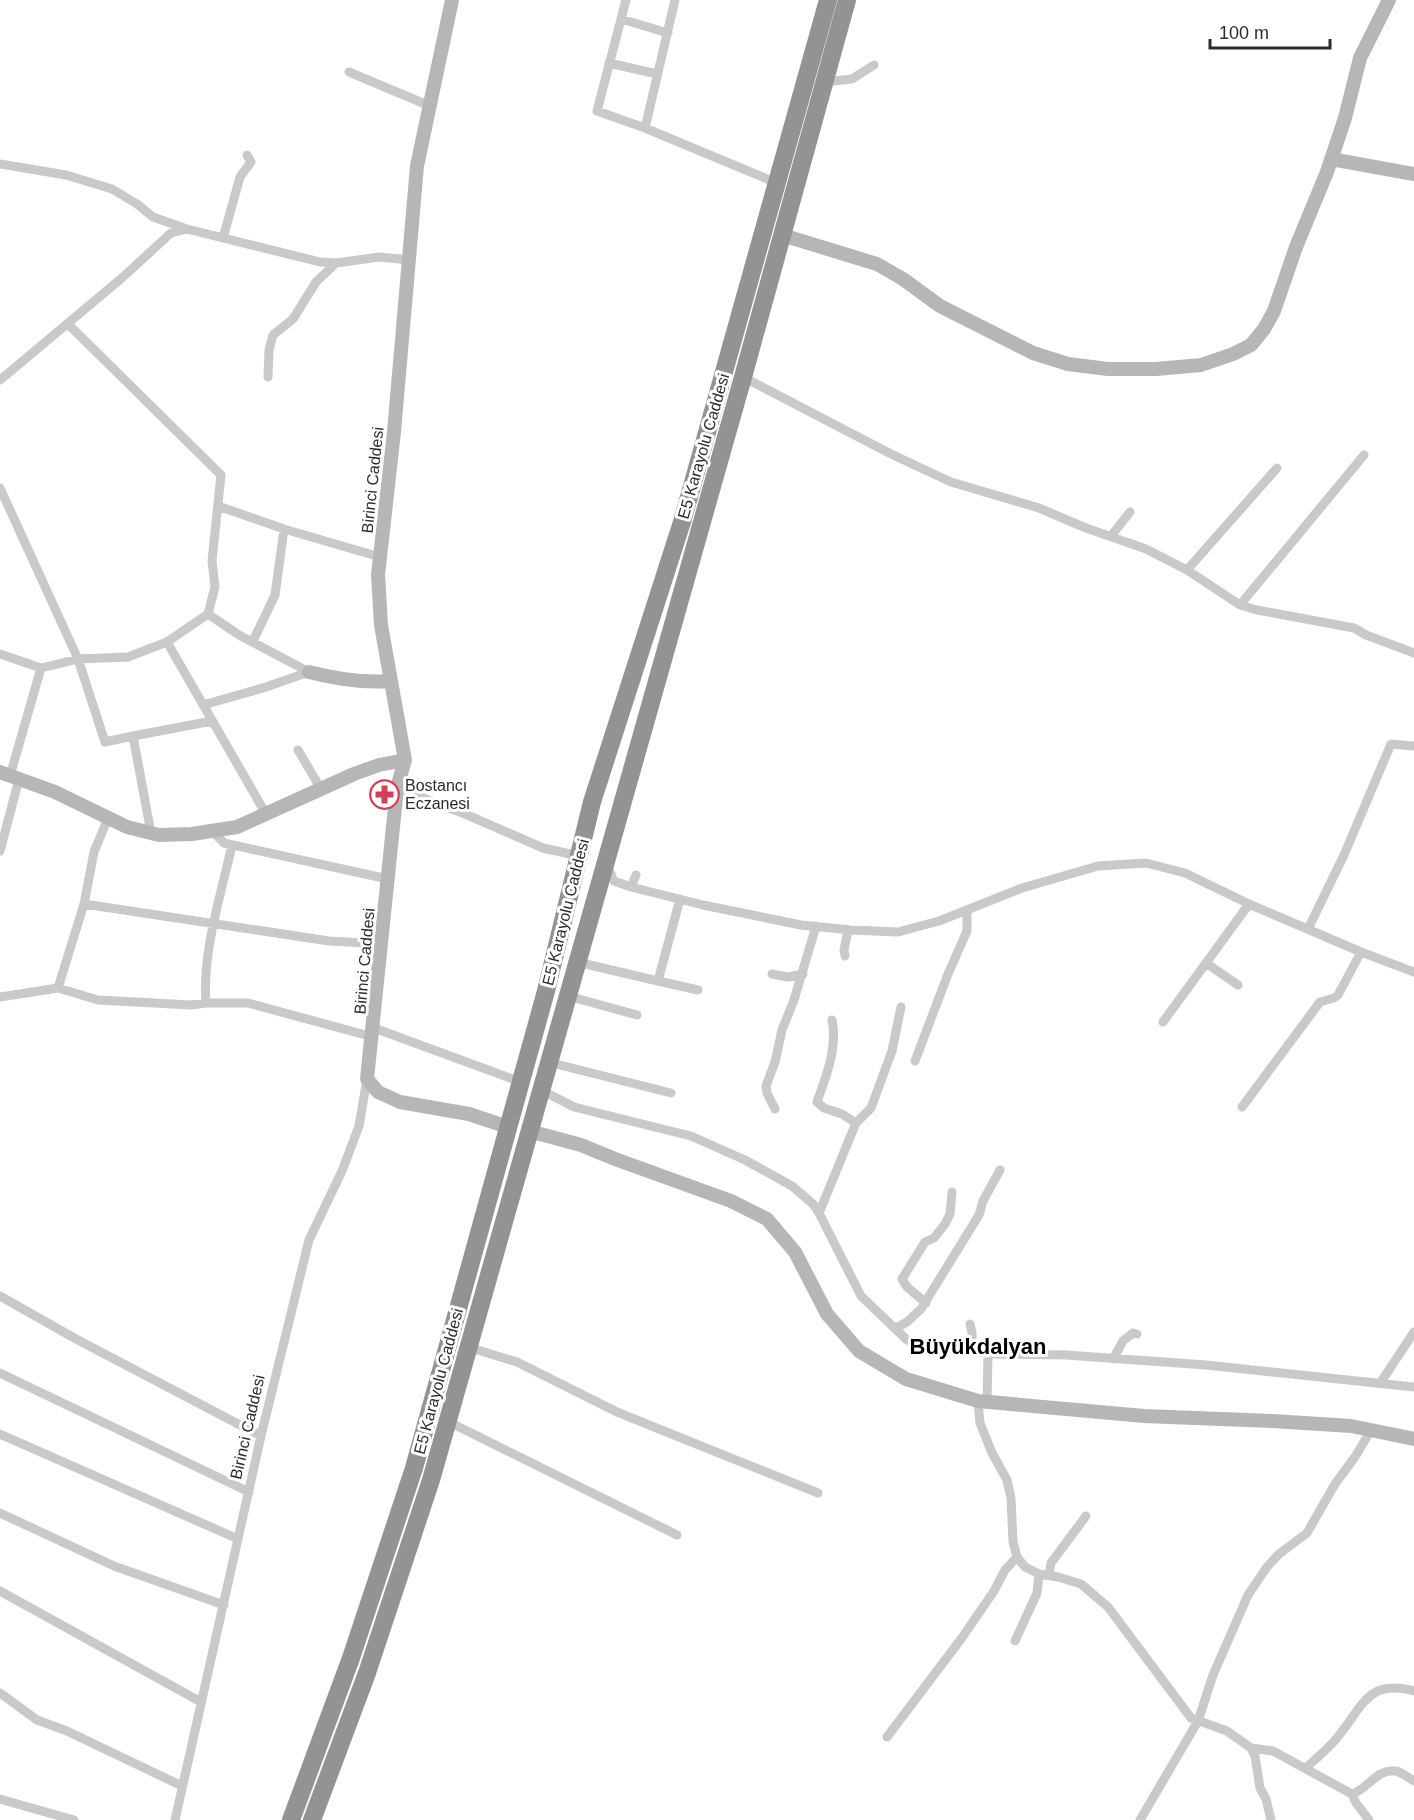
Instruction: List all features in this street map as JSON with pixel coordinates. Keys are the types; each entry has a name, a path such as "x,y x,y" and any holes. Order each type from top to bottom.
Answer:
{"highway":[{"name":"E5 Karayolu Caddesi","path":"291,1820 351,1658 414,1468 546,991 592,802 682,522 828,0"},
{"name":"E5 Karayolu Caddesi","path":"312,1820 367,1673 431,1480 848,0"},
{"path":"580,850 607,857"},
{"path":"574,875 600,882"}],"street":[{"name":"Birinci Caddesi","path":"175,1820 261,1436 309,1240 342,1171 359,1126 367,1079 397,788 405,760 381,625 378,575 394,432 417,166 452,0"},
{"path":"626,0 597,111 645,128 777,183"},
{"path":"645,128 675,0"},
{"path":"782,235 877,264 903,279 940,306 1033,353 1068,364 1108,369 1146,369 1201,365 1233,354 1251,345 1264,329 1274,311 1345,118 1360,58 1389,0"},
{"path":"621,19 668,33"},
{"path":"609,63 657,74"},
{"path":"825,82 852,79 874,65"},
{"path":"349,72 430,106"},
{"path":"223,238 240,177 247,175 251,162 247,155"},
{"path":"1331,159 1414,174"},
{"path":"0,164 66,175 112,189 153,217 187,230 320,262 336,263 379,257 410,260"},
{"path":"0,380 171,234 187,230"},
{"path":"268,377 269,350 273,335 292,319 316,282 336,263"},
{"path":"0,654 41,668 78,659 128,657 167,642 208,614 215,587 212,561 221,475 68,324"},
{"path":"743,377 951,482 1039,508 1146,549 1187,570 1240,605 1354,628 1366,635 1414,653"},
{"path":"1240,605 1364,455"},
{"path":"1187,570 1277,468"},
{"path":"0,488 78,659 105,742 212,721"},
{"path":"218,506 284,529 380,557"},
{"path":"1111,536 1130,512"},
{"path":"1092,530 1096,518"},
{"path":"253,641 275,595 284,529"},
{"path":"208,614 239,635 309,672 353,680 391,681"},
{"path":"167,642 266,814"},
{"path":"0,851 10,776 41,668"},
{"path":"203,705 309,672"},
{"path":"133,736 151,833"},
{"path":"1308,929 1344,855 1391,744 1414,746"},
{"path":"298,750 321,789"},
{"path":"10,776 55,792 127,827 170,835 237,827 379,765 405,760"},
{"path":"397,788 543,848 580,850"},
{"path":"58,988 84,904 94,852 108,818"},
{"path":"212,831 218,840 232,845 388,879"},
{"path":"206,1003 204,983 214,924 232,845"},
{"path":"607,857 614,881 631,887 816,926 898,932 939,921 1022,888 1098,866 1146,862 1185,873 1249,904 1414,972"},
{"path":"631,887 636,875"},
{"path":"658,981 680,899"},
{"path":"84,904 329,941 382,944"},
{"path":"1163,1022 1249,904"},
{"path":"915,1061 967,931 967,910"},
{"path":"775,1109 766,1086 775,1062 782,1030 803,974 816,926"},
{"path":"846,956 844,950 848,930"},
{"path":"1242,1107 1320,1002 1338,995 1361,952"},
{"path":"577,962 698,990"},
{"path":"1206,963 1238,985"},
{"path":"772,974 788,977 803,974"},
{"path":"0,997 58,988 98,1000 191,1005 248,1003 373,1033 521,1082"},
{"path":"567,996 637,1015"},
{"path":"819,1213 856,1123 871,1108 892,1051 901,1007"},
{"path":"832,1020 835,1032 833,1044 817,1102 824,1108 842,1114 856,1123"},
{"path":"548,1062 671,1093"},
{"path":"367,1079 378,1092 400,1102 469,1114 508,1126"},
{"path":"541,1090 574,1107 691,1136 745,1160 792,1186 813,1204 819,1213 861,1296 907,1340 928,1347 988,1354 1066,1355 1206,1365 1414,1387"},
{"path":"529,1131 581,1144 615,1159 731,1201 767,1219 795,1252 827,1314 859,1351 906,1379 982,1401 1144,1416 1340,1425 1414,1439"},
{"path":"896,1328 913,1317 926,1303 979,1215 983,1201 1000,1170"},
{"path":"926,1303 907,1287 902,1279 925,1242 934,1238 945,1224 950,1214 952,1192"},
{"path":"0,1296 76,1339 261,1436"},
{"path":"970,1324 972,1352"},
{"path":"1381,1382 1414,1332"},
{"path":"1113,1359 1124,1341 1133,1333 1137,1334"},
{"path":"468,1347 517,1362 617,1412 818,1493"},
{"path":"988,1354 980,1423 992,1453 1007,1480 1011,1498 1013,1542 1017,1557 1025,1567 1044,1575 1081,1584 1108,1607 1191,1718 1227,1731 1251,1748 1273,1751 1352,1794 1369,1820"},
{"path":"0,1373 249,1492"},
{"path":"447,1421 677,1535"},
{"path":"1140,1820 1198,1722 1213,1675 1248,1595 1273,1560 1306,1533 1371,1430"},
{"path":"0,1434 238,1539"},
{"path":"0,1513 114,1566 224,1605"},
{"path":"1015,1641 1044,1575 1086,1516"},
{"path":"887,1737 961,1639 994,1591 1005,1570 1017,1557"},
{"path":"0,1591 201,1702"},
{"path":"1306,1768 1339,1736 1371,1693 1397,1687 1414,1691"},
{"path":"0,1693 37,1720 68,1731 182,1786"},
{"path":"1251,1748 1255,1756 1260,1788 1266,1799 1271,1820"},
{"path":"1352,1794 1363,1789 1383,1773 1396,1771 1414,1780"},
{"path":"0,1799 74,1820"}],"place":[{"name":"Bostancı Eczanesi","path":"384,794"}],"district":[{"name":"Büyükdalyan","path":"978,1346"}]}
